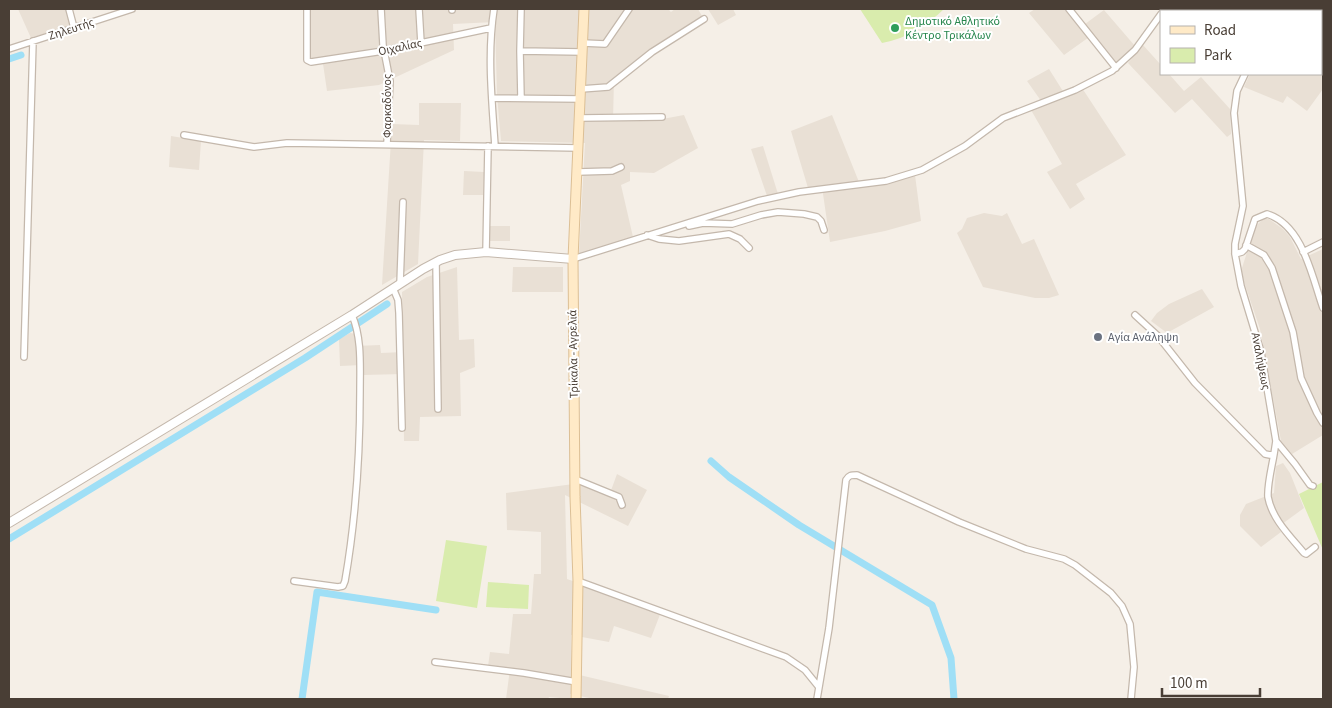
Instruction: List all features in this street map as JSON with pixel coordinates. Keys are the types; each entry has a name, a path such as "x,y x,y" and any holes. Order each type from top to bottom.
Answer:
{"main road":[{"name":"Τρίκαλα - Αγρελιά","path":"576,699 578,581 573,258 584,9"}],"street":[{"path":"69,9 74,28"},
{"name":"Ζηλευτής","path":"9,49 132,9"},
{"name":"Οιχαλίας","path":"308,9 306,57 309,62 383,51 491,28"},
{"name":"Φαρκαδόνος","path":"381,9 383,51 390,81 387,144"},
{"path":"419,9 421,43"},
{"path":"494,9 491,28 495,146"},
{"path":"521,9 521,98"},
{"path":"520,51 605,44 629,9"},
{"path":"1069,9 1116,68"},
{"path":"9,522 353,318 396,286 436,262 455,255 486,252 573,258 772,198 811,190 886,181 914,172 938,162 958,150 1003,118 1084,86 1116,68 1135,50 1160,14"},
{"path":"581,89 603,89 610,86 652,52 704,18"},
{"path":"24,357 33,41"},
{"name":"Αναλήψεως","path":"1245,75 1237,91 1234,113 1242,206 1235,254 1241,286 1261,352 1276,441 1268,495 1273,512 1281,525 1304,553 1306,554 1315,547"},
{"path":"492,98 581,99"},
{"path":"580,118 662,117"},
{"path":"184,135 258,148 287,144 579,148"},
{"path":"486,252 488,146"},
{"path":"578,172 612,171 621,167"},
{"path":"402,428 399,313 396,286 403,202"},
{"path":"679,226 708,223 732,224 766,214 785,212 817,217 822,223 824,230"},
{"path":"1235,254 1242,252 1255,219 1267,214 1275,217 1288,226 1296,237 1323,308"},
{"path":"647,236 679,241 729,234 740,239 749,248"},
{"path":"1303,252 1323,242"},
{"path":"1246,245 1264,255 1272,268 1293,332 1300,378 1316,413 1323,423"},
{"path":"436,262 438,409"},
{"path":"1135,315 1158,336 1195,383 1265,454 1274,454"},
{"path":"294,581 338,587 343,586 345,581 353,524 359,456 359,338 353,318"},
{"path":"1276,441 1296,464 1310,485 1313,486"},
{"path":"817,699 829,628 846,480 849,476 857,475 959,522 1026,549 1064,559 1076,565 1111,593 1122,606 1130,624 1134,667 1131,699"},
{"path":"575,479 619,498 622,505"},
{"path":"578,581 786,657 805,670 818,686"},
{"path":"435,662 524,673 576,682"}],"shaded area":[{"path":"18,9 66,9 71,25 31,38"},
{"path":"311,9 668,9 671,12 675,9 698,9 702,16 650,50 614,80 613,120 657,120 684,115 698,148 654,173 630,172 630,181 621,185 633,237 579,254 585,143 501,141 497,95 495,22 453,24 454,50 379,85 327,91 322,57 310,59"},
{"path":"708,9 733,9 736,15 718,25"},
{"path":"1035,9 1066,9 1081,27 1104,10 1135,46 1117,65 1092,35 1064,55 1029,13"},
{"path":"1143,45 1160,64 1160,75 1170,75 1184,91 1201,77 1230,109 1231,134 1227,137 1192,99 1175,113 1128,63"},
{"path":"1323,49 1323,89 1307,111 1287,96 1283,103 1244,87 1250,75 1322,75"},
{"path":"1049,69 1066,96 1082,88 1126,155 1076,184 1085,199 1070,209 1047,172 1062,164 1031,110 1044,105 1027,81"},
{"path":"419,103 461,103 460,141 424,140 418,264 382,285 392,124 419,125"},
{"path":"832,115 861,187 886,184 915,175 921,221 885,231 830,242 822,187 808,188 791,131"},
{"path":"171,136 201,141 199,170 169,167"},
{"path":"763,146 778,194 767,196 751,149"},
{"path":"464,171 484,172 483,195 463,195"},
{"path":"984,213 1002,216 1007,213 1022,244 1034,239 1059,295 1049,298 1035,298 983,287 957,233 962,229 967,218"},
{"path":"1263,219 1269,219 1283,229 1290,237 1301,259 1323,249 1323,435 1292,454 1281,441 1260,329 1242,276 1242,268 1254,230"},
{"path":"488,226 510,226 510,241 488,241"},
{"path":"457,267 459,340 474,339 475,367 460,373 461,416 420,417 419,441 404,441 403,374 363,375 362,365 340,366 339,339 350,333 356,334 356,346 380,345 381,353 403,352 402,292 427,277"},
{"path":"513,267 563,267 563,292 512,292"},
{"path":"1202,289 1214,307 1167,333 1151,321 1157,313 1169,304"},
{"path":"1283,463 1290,473 1304,508 1278,527 1281,532 1261,547 1240,526 1240,515 1246,504 1274,493 1276,466"},
{"path":"617,474 647,490 628,526 565,495 567,579 661,612 651,638 614,626 609,642 571,635 571,673 669,696 668,699 594,699 570,694 570,699 549,697 548,699 506,699 510,669 488,666 490,652 509,654 513,614 531,614 534,574 541,574 541,532 507,530 506,493 581,483 609,496"}],"green space":[{"name":"Δημοτικό Αθλητικό Κέντρο Τρικάλων","path":"860,9 944,9 916,31 882,43"},
{"path":"1323,482 1323,550 1299,494"},
{"path":"446,540 487,546 477,608 436,601"},
{"path":"488,582 529,585 528,609 486,607"}],"waterway":[{"path":"9,59 21,55"},
{"path":"9,539 305,358 387,304"},
{"path":"711,461 729,477 799,525 932,605 951,658 954,699"},
{"path":"302,699 317,592 436,610"}],"place":[{"name":"Δημοτικό Αθλητικό Κέντρο Τρικάλων","path":"895,28"},
{"name":"Αγία Ανάληψη","path":"1098,337"}]}
